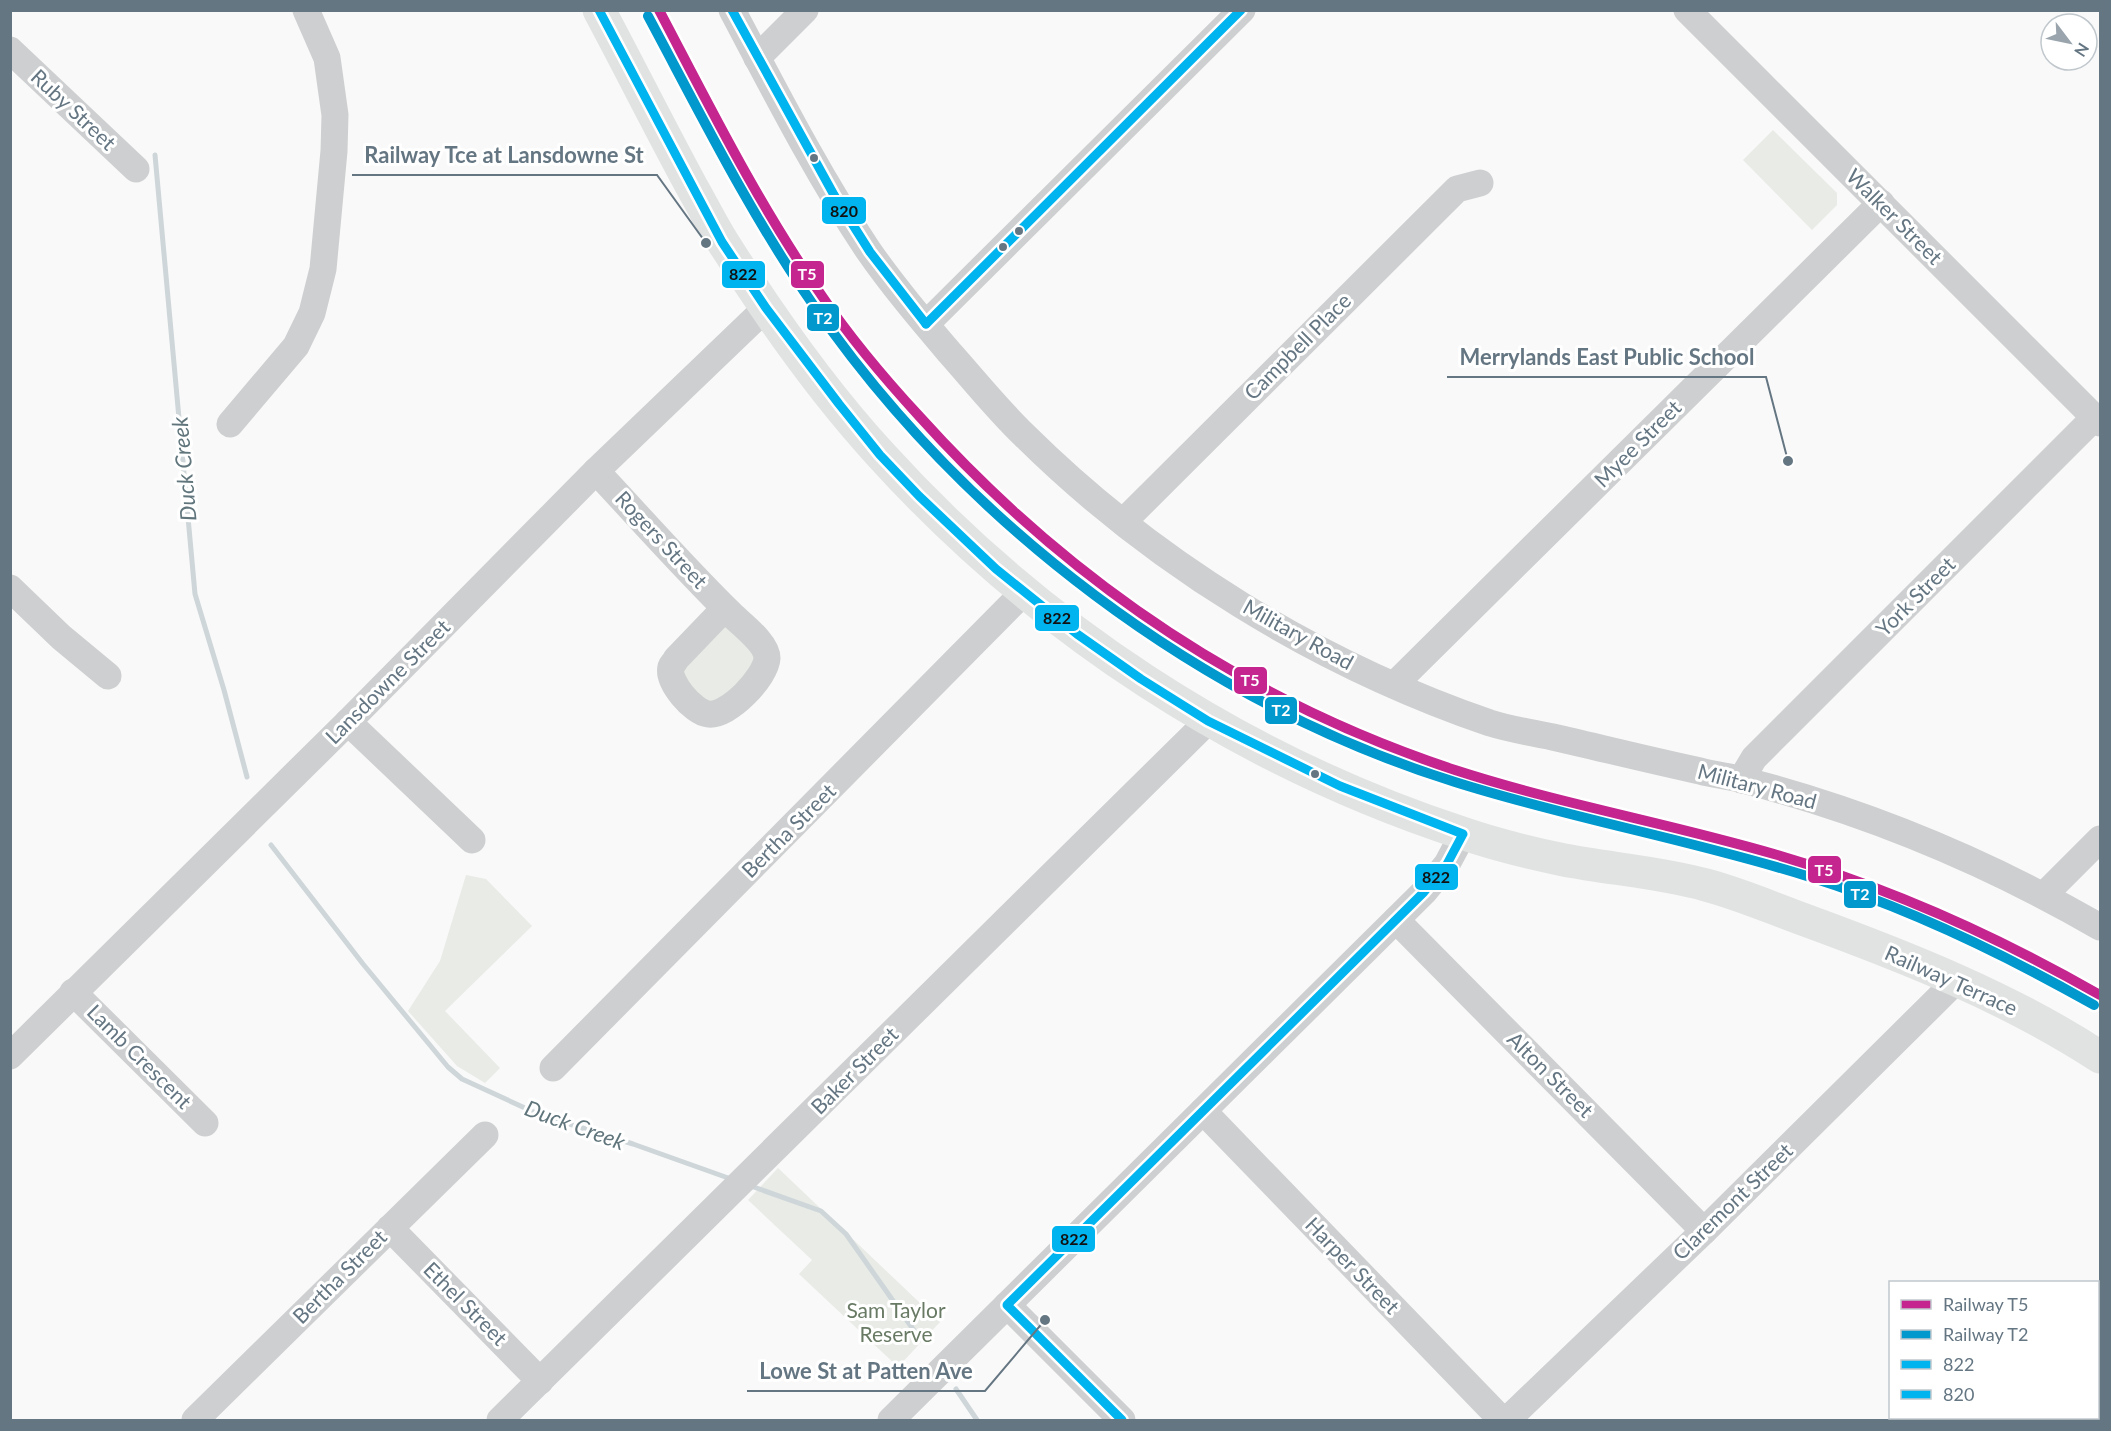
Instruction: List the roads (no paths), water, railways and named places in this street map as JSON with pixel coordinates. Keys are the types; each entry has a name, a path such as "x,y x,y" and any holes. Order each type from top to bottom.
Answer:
{"main road":[{"name":"Railway Terrace","path":"599,10 722,242 766,308 846,414 880,455 919,496 996,569 1077,634 1141,679 1208,721 1340,786 1463,834 1565,860 1642,871 1704,884 1752,899 1870,944 1956,981 2067,1035 2100,1057"}],"street":[{"path":"230,424 297,346 312,313 323,269 335,115 327,58 306,10"},
{"name":"Military Road","path":"732,10 834,195 864,243 926,324 994,405 1025,436 1074,482 1180,564 1306,642 1394,685 1493,724 1742,780 1845,811 1924,841 2044,895 2100,927"},
{"path":"757,58 805,10"},
{"path":"926,324 1242,10"},
{"name":"Walker Street","path":"1687,10 2098,420"},
{"name":"Ruby Street","path":"10,50 136,169"},
{"name":"Campbell Place","path":"1123,522 1457,189 1480,183"},
{"name":"Myee Street","path":"1394,685 1881,203"},
{"name":"Lansdowne Street","path":"10,1056 348,722 596,471 766,308"},
{"name":"York Street","path":"1742,780 1754,758 2098,420"},
{"name":"Rogers Street","path":"596,471 725,608"},
{"path":"10,588 61,637 108,676"},
{"name":"Bertha Street","path":"553,1068 1024,592"},
{"name":"Baker Street","path":"500,1420 1208,721"},
{"path":"348,722 472,840"},
{"path":"891,1420 1424,892 1447,864 1463,834"},
{"path":"2044,895 2100,839"},
{"name":"Alton Street","path":"1396,920 1704,1231"},
{"name":"Claremont Street","path":"1507,1420 1704,1231 1956,981"},
{"name":"Lamb Crescent","path":"73,992 205,1123"},
{"name":"Harper Street","path":"1203,1111 1502,1420"},
{"name":"Bertha Street","path":"195,1420 486,1135"},
{"name":"Ethel Street","path":"390,1228 540,1381"},
{"path":"1007,1305 1122,1420"}],"waterway":[{"name":"Duck Creek","path":"155,155 195,594 247,777"},
{"name":"Duck Creek","path":"271,845 363,964 448,1067 462,1079 538,1114 633,1144 731,1179"},
{"name":"Duck Creek","path":"748,1185 821,1211 846,1234 920,1339"},
{"name":"Duck Creek","path":"956,1389 977,1420"}],"rail line":[{"name":"T5","path":"659,10 736,156 777,227 833,312 869,358 920,417 977,476 1036,531 1099,582 1164,629 1233,671 1304,709 1378,742 1495,782 1734,843 1817,867 1900,898 1982,933 2100,995"},
{"name":"T2","path":"648,16 726,162 789,269 873,383 941,459 1015,530 1094,595 1179,653 1268,704 1360,747 1455,782 1499,795 1722,852 1847,889 1955,933 2094,1005"}],"place":[{"name":"Railway Tce at Lansdowne St","path":"706,243"},
{"name":"Merrylands East Public School","path":"1788,461"},
{"name":"Lowe St at Patten Ave","path":"1045,1320"}],"park label":[{"name":"Sam Taylor Reserve","path":"896,1323"}]}
